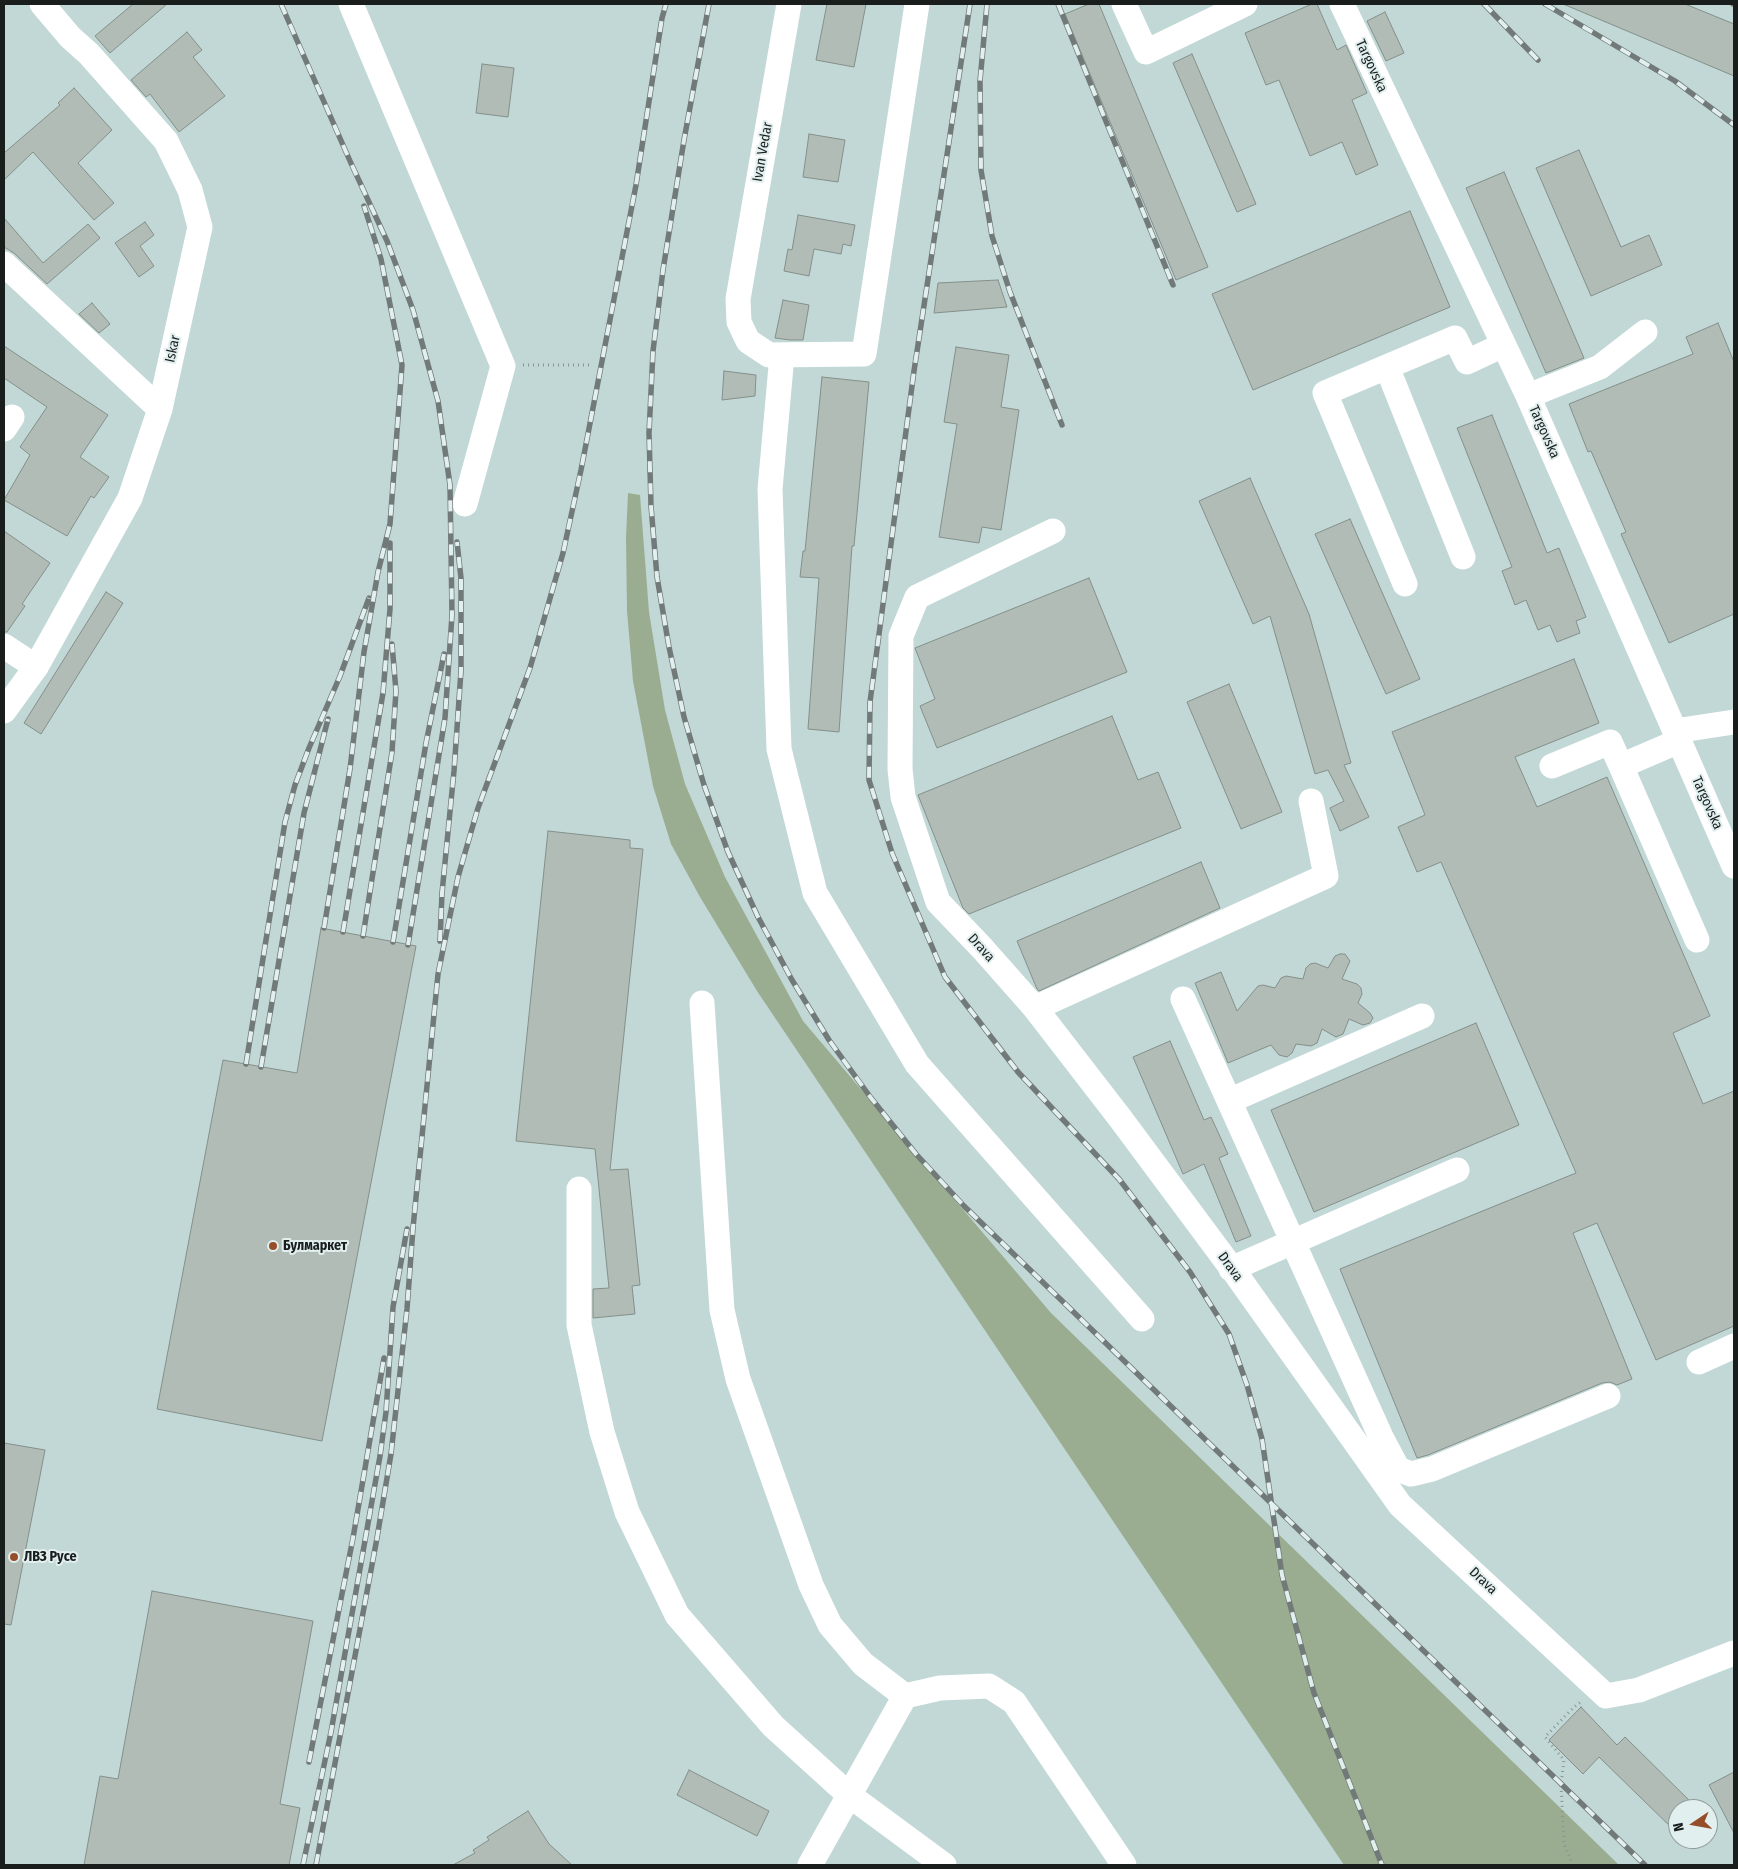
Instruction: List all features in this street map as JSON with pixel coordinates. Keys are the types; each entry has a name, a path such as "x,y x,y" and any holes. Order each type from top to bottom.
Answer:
{"street":[{"name":"Iskar","path":"4,711 36,667 130,498 160,409 200,227 190,190 166,141 90,54 70,37 42,4"},
{"path":"351,4 503,366 465,504"},
{"name":"Ivan Vedar","path":"789,4 738,299 739,322 748,341 769,355 864,354 917,4"},
{"path":"1124,4 1146,52 1246,4"},
{"name":"Targovska","path":"1342,4 1528,396 1734,866"},
{"path":"4,264 160,409"},
{"path":"1528,396 1600,366 1645,332"},
{"path":"1405,584 1326,393 1455,338 1468,362 1503,344"},
{"path":"782,355 770,489 779,749 815,893 916,1064 1142,1319"},
{"path":"1387,367 1463,557"},
{"name":"Drava","path":"1053,531 917,597 901,636 900,769 903,796 938,902 1035,1008 1120,1118 1231,1268 1400,1505 1599,1689"},
{"path":"4,646 36,667"},
{"path":"1621,766 1677,736 1734,722"},
{"path":"1552,766 1610,742 1697,940"},
{"path":"1035,1008 1326,876 1311,800"},
{"path":"1183,999 1381,1437 1398,1469 1411,1474 1432,1469 1608,1396"},
{"path":"702,1003 722,1310 738,1379 812,1585 830,1625 863,1664 905,1696"},
{"path":"1229,1101 1422,1016"},
{"path":"1231,1268 1457,1170"},
{"path":"579,1189 579,1325 602,1432 627,1512 677,1615 773,1726 849,1795 944,1865"},
{"path":"1699,1362 1734,1346"},
{"path":"1599,1689 1606,1696 1638,1690 1734,1653"},
{"path":"810,1865 905,1696 940,1688 989,1686 1014,1702 1124,1865"}],"path":[{"path":"503,366 592,365"},
{"path":"1574,1865 1564,1844 1561,1784 1564,1760 1545,1736 1574,1707 1599,1689"}],"shaded area":[{"path":"4,4 1734,4 1734,1865 4,1865"}],"green space":[{"path":"628,493 640,495 649,612 665,710 685,784 725,877 803,1021 1051,1313 1619,1865 1344,1865 757,991 700,897 671,844 653,786 633,681 627,611 626,538"}],"building":[{"path":"133,4 167,4 110,53 95,36"},
{"path":"827,4 866,4 854,67 816,60"},
{"path":"1089,4 1099,4 1208,267 1176,280 1065,14"},
{"path":"1312,4 1317,4 1337,50 1346,45 1367,93 1352,100 1378,165 1356,175 1342,142 1310,156 1279,80 1266,85 1245,33"},
{"path":"1563,4 1685,4 1734,24 1734,76"},
{"path":"1385,12 1404,53 1386,61 1367,21"},
{"path":"187,32 202,50 193,57 225,96 179,132 150,94 146,97 131,80"},
{"path":"1192,54 1256,204 1237,212 1173,63"},
{"path":"482,64 514,68 508,117 476,113"},
{"path":"74,88 112,130 78,163 114,203 94,220 33,152 4,180 4,153 60,105 58,103"},
{"path":"809,134 845,140 838,182 803,177"},
{"path":"1579,150 1621,247 1649,235 1662,265 1591,296 1536,168"},
{"path":"1504,172 1584,358 1546,373 1466,188"},
{"path":"1410,211 1450,307 1253,390 1212,294"},
{"path":"798,215 855,225 851,246 843,244 841,254 814,249 809,276 784,271 788,249 792,250"},
{"path":"4,218 43,263 88,224 100,238 47,284 14,253 4,247"},
{"path":"145,222 154,235 140,246 154,266 139,277 115,243"},
{"path":"998,280 1007,307 934,313 938,283"},
{"path":"783,300 809,305 803,340 775,338"},
{"path":"92,303 110,324 99,333 79,314"},
{"path":"1718,323 1734,362 1734,614 1669,643 1621,534 1626,532 1591,451 1588,452 1569,404 1693,354 1686,337"},
{"path":"4,346 108,415 80,457 109,477 94,498 91,496 67,536 4,500 30,455 20,447 47,407 4,378"},
{"path":"956,347 1009,355 1001,407 1019,410 1001,530 982,527 979,543 939,537 957,424 944,422"},
{"path":"724,371 756,375 755,396 722,400"},
{"path":"822,377 869,382 854,546 852,546 839,732 808,729 819,578 800,577 803,551 805,551"},
{"path":"1492,415 1547,553 1559,548 1586,617 1576,621 1580,633 1557,642 1550,625 1538,630 1526,600 1515,605 1502,571 1512,567 1457,428"},
{"path":"1250,478 1309,614 1351,763 1344,765 1369,817 1340,831 1330,808 1344,801 1328,770 1315,774 1270,616 1253,624 1199,501"},
{"path":"1350,519 1420,679 1386,694 1315,534"},
{"path":"4,531 50,563 22,604 25,606 7,632 4,632"},
{"path":"1089,578 1127,672 937,748 920,706 935,699 915,648"},
{"path":"106,592 123,603 41,734 24,723"},
{"path":"1574,659 1599,723 1515,757 1537,807 1607,777 1710,1016 1673,1033 1703,1104 1734,1091 1734,1326 1656,1360 1597,1223 1573,1233 1632,1379 1617,1385 1610,1382 1602,1383 1417,1458 1340,1269 1576,1173 1441,862 1417,872 1398,827 1425,815 1392,732"},
{"path":"1229,684 1282,812 1241,829 1187,702"},
{"path":"1112,716 1138,780 1158,772 1181,828 969,914 963,908 918,795"},
{"path":"548,831 630,840 630,848 643,849 610,1170 628,1169 640,1285 632,1286 635,1314 593,1318 593,1289 609,1288 595,1149 516,1141"},
{"path":"1201,862 1220,908 1039,991 1037,989 1017,941"},
{"name":"Булмаркет","path":"321,928 416,946 322,1441 157,1409 223,1060 297,1073"},
{"path":"1345,954 1350,961 1342,979 1357,984 1361,988 1362,994 1358,1003 1373,1018 1370,1023 1363,1025 1349,1019 1343,1034 1336,1037 1322,1029 1317,1043 1311,1046 1296,1044 1292,1053 1287,1057 1279,1055 1271,1045 1228,1063 1195,983 1221,972 1237,1011 1258,986 1263,985 1275,988 1281,978 1286,976 1303,979 1306,968 1310,964 1315,963 1328,968 1335,956"},
{"path":"1476,1023 1519,1125 1314,1212 1271,1110"},
{"path":"1170,1041 1204,1120 1211,1117 1228,1154 1219,1158 1251,1236 1236,1242 1204,1164 1183,1174 1133,1057"},
{"name":"ЛВЗ Русе","path":"4,1443 45,1450 11,1625 4,1624"},
{"path":"152,1591 313,1621 280,1804 300,1808 289,1865 84,1865 100,1776 118,1779"},
{"path":"1581,1707 1617,1745 1625,1737 1688,1799 1668,1799 1668,1824 1599,1757 1583,1774 1549,1740"},
{"path":"689,1770 769,1811 757,1836 677,1795"},
{"path":"1734,1772 1734,1833 1718,1799 1709,1785"},
{"path":"528,1811 549,1844 572,1865 453,1865 475,1853 473,1850 489,1840 487,1837"}],"railway":[{"path":"281,4 387,241 413,310 438,401 450,485 452,615 445,718 408,945"},
{"path":"316,1865 391,1454 407,1309 438,974 458,877 478,808 530,668 563,553 581,470 636,185 662,18 666,4"},
{"path":"709,4 663,270 653,351 649,433 651,506 657,577 684,717 704,785 728,852 758,917 792,980 829,1040 871,1098 916,1154 964,1206 1645,1865"},
{"path":"970,4 914,371 870,702 869,780 892,853 945,977 1018,1072 1119,1179 1190,1272 1229,1334 1247,1385 1262,1439 1282,1575 1314,1693 1382,1865"},
{"path":"987,4 980,81 981,170 992,236 1010,292 1062,425"},
{"path":"1058,4 1173,285"},
{"path":"1484,4 1538,60"},
{"path":"1545,4 1675,81 1734,125"},
{"path":"324,928 350,769 364,652 378,572 390,524 402,365 381,259 364,206"},
{"path":"440,941 442,893 454,771 461,671 461,578 457,542"},
{"path":"343,932 383,693 390,609 390,543"},
{"path":"246,1064 285,822 295,785 340,676 369,598"},
{"path":"363,936 392,752 396,691 392,644"},
{"path":"393,942 426,743 444,654"},
{"path":"261,1067 304,813 328,719"},
{"path":"303,1865 331,1732 380,1456 386,1412 393,1307 407,1229"},
{"path":"309,1762 353,1538 384,1358"}],"place":[{"name":"Булмаркет","path":"273,1246"},
{"name":"ЛВЗ Русе","path":"14,1557"}]}
